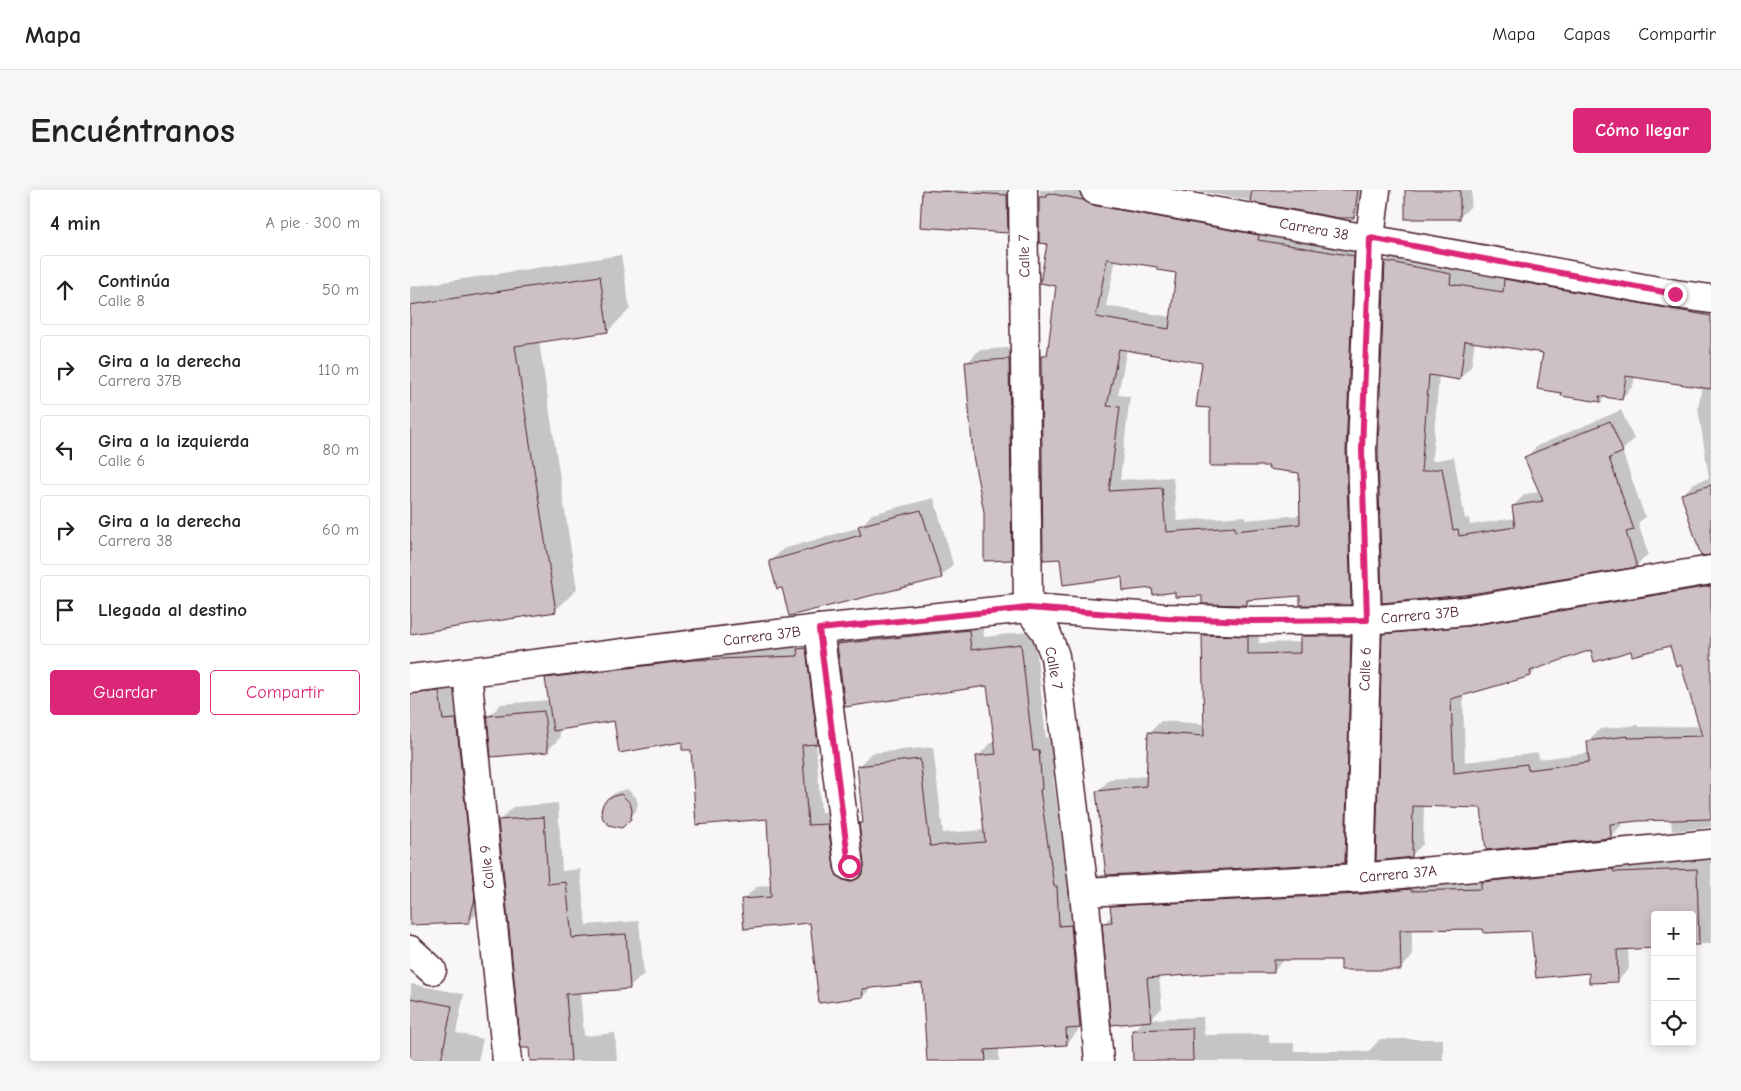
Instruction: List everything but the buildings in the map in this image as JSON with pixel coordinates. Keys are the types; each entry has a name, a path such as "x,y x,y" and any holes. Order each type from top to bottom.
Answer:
{"street":[{"name":"Calle 7","path":"1023,190 1028,608 1046,632 1055,656 1084,892 1099,1061"},
{"name":"Carrera 38","path":"1095,190 1370,238 1665,293 1711,299"},
{"name":"Calle 6","path":"1360,878 1367,620 1362,450 1370,238 1376,190"},
{"name":"Carrera 37B","path":"410,679 819,629 1028,608 1167,618 1252,621 1367,620 1466,611 1711,570"},
{"path":"819,629 849,866"},
{"name":"Calle 9","path":"468,673 507,1061"},
{"name":"Carrera 37A","path":"1084,892 1360,878 1711,844"},
{"path":"410,950 432,970"}],"route":[{"path":"849,866 819,629 1028,608 1167,618 1252,621 1367,620 1362,450 1370,238 1475,259 1675,294"}]}
